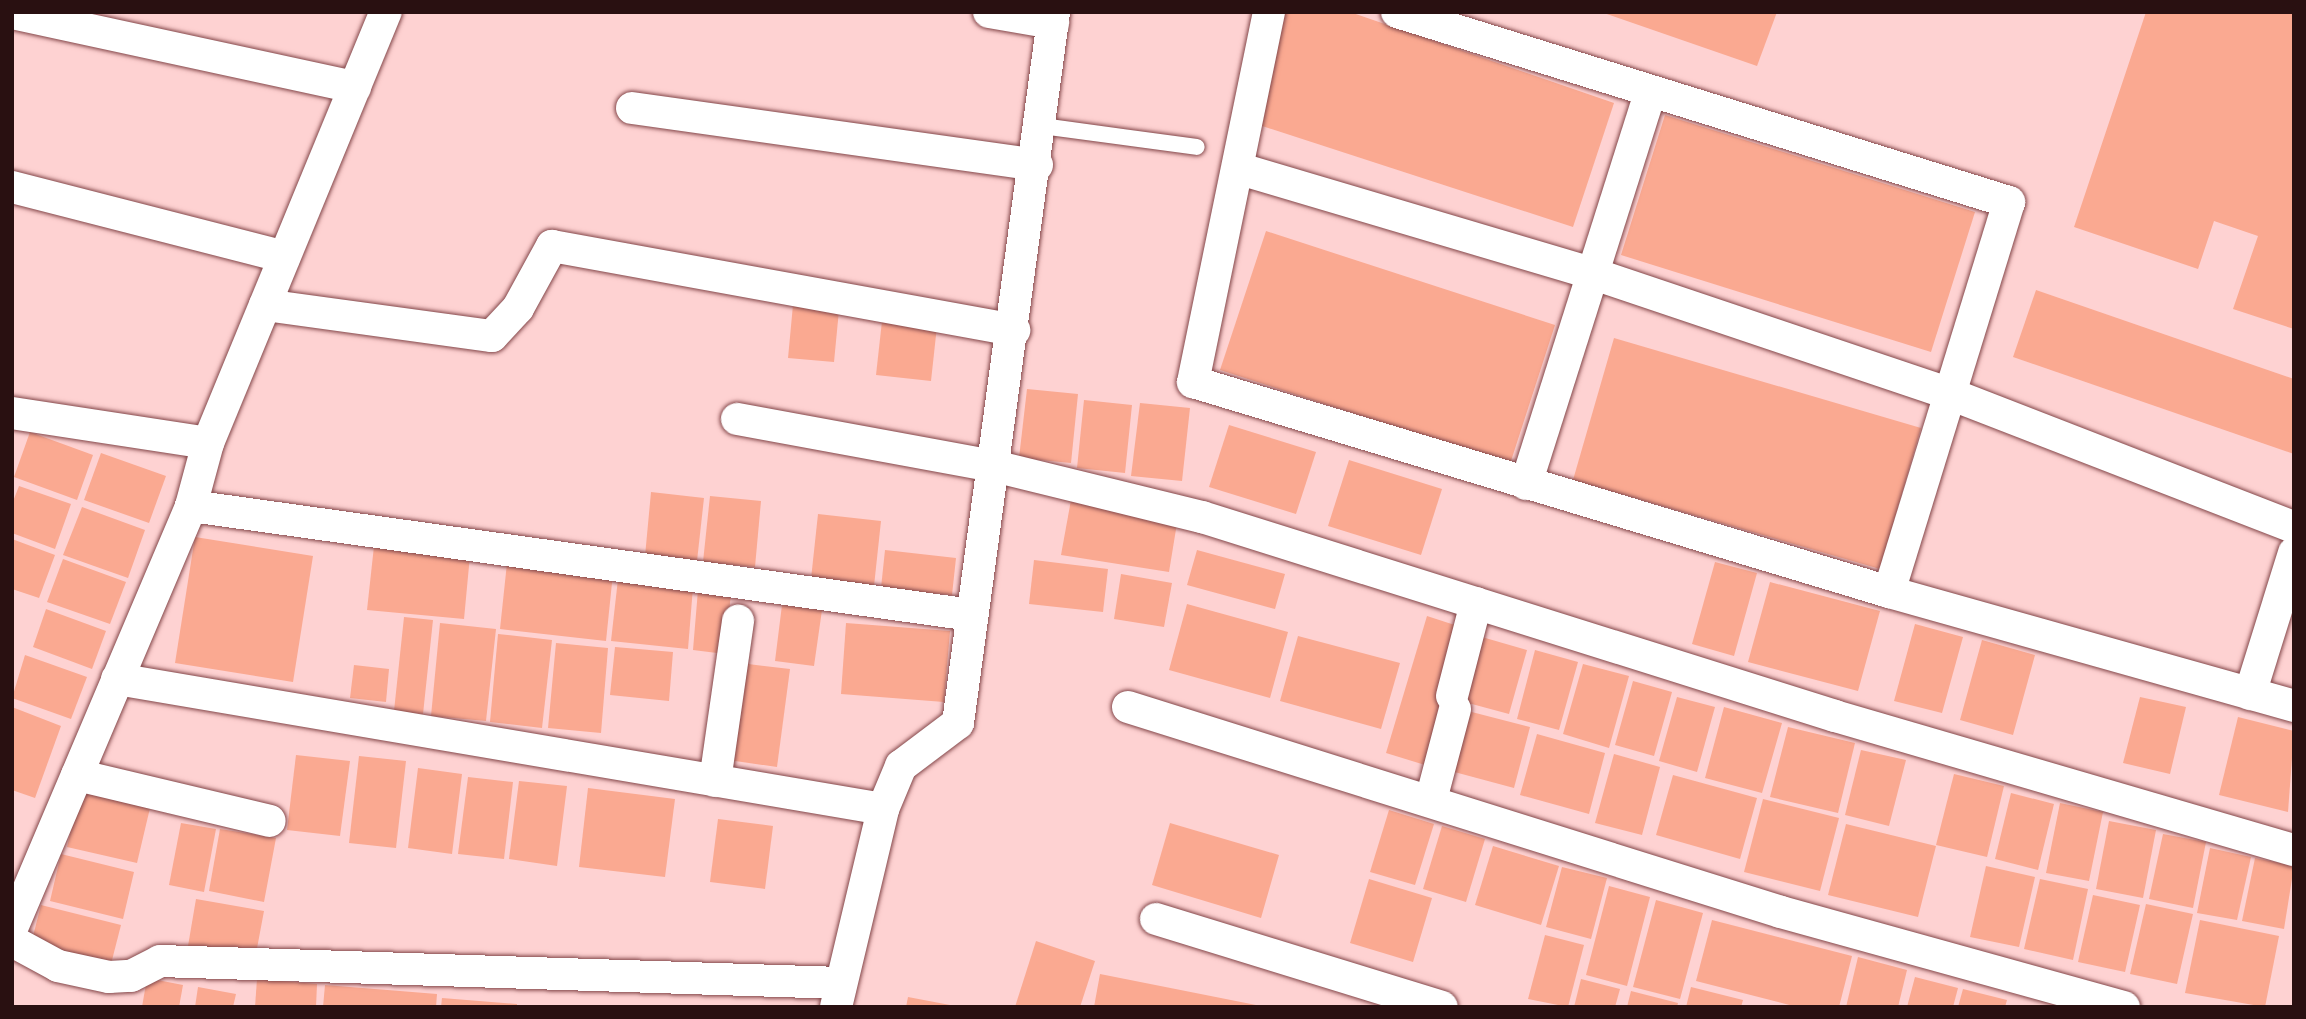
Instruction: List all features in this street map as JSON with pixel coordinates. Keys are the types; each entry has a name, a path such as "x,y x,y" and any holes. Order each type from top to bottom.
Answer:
{"street":[{"path":"12,928 191,506 208,443 386,12"},
{"path":"12,941 58,966 108,977 131,976 160,961 838,995 883,809 901,766 958,723 1037,165 1053,18 989,12"},
{"path":"1269,12 1240,169 1193,382 1889,592 2294,706"},
{"path":"1397,12 2009,202 1953,395 1889,592"},
{"path":"12,13 355,87"},
{"path":"1526,484 1651,91"},
{"path":"632,108 1037,165"},
{"path":"1240,169 1594,274 1953,395 2294,527"},
{"path":"12,187 284,257"},
{"path":"265,305 492,337 518,308 552,246 1014,330"},
{"path":"737,419 994,466 1202,517 1835,716 2294,850"},
{"path":"15,420 208,443"},
{"path":"191,506 972,615"},
{"path":"2250,694 2284,616 2294,553"},
{"path":"1431,800 1476,603"},
{"path":"715,780 738,621"},
{"path":"117,679 883,809"},
{"path":"1128,707 1781,912 2123,1007"},
{"path":"77,775 270,821"},
{"path":"1156,919 1442,1007"}],"lane":[{"path":"1042,126 1197,147"}],"building":[{"path":"1280,12 1350,12 1614,103 1573,227 1259,125"},
{"path":"1601,12 1777,12 1757,66"},
{"path":"2146,12 2294,12 2294,329 2233,309 2258,236 2214,221 2198,269 2074,227"},
{"path":"1665,115 1975,212 1931,352 1621,255"},
{"path":"1266,231 1555,325 1510,464 1220,370"},
{"path":"2036,290 2294,379 2294,454 2013,357"},
{"path":"793,305 839,310 834,362 788,358"},
{"path":"882,321 937,326 931,381 876,375"},
{"path":"1614,338 1921,428 1880,569 1573,480"},
{"path":"1027,389 1078,394 1071,463 1019,458"},
{"path":"1084,400 1132,405 1125,473 1077,468"},
{"path":"1140,403 1190,408 1182,481 1131,476"},
{"path":"1229,425 1316,452 1296,514 1209,487"},
{"path":"30,432 93,455 77,500 14,477"},
{"path":"101,453 166,476 149,523 84,500"},
{"path":"1349,460 1442,489 1421,555 1328,526"},
{"path":"19,486 71,504 55,549 12,533 12,504"},
{"path":"651,492 704,498 697,561 645,556"},
{"path":"710,496 761,501 755,567 703,562"},
{"path":"1071,500 1178,517 1169,572 1061,555"},
{"path":"82,507 145,530 128,578 63,555"},
{"path":"818,514 881,521 874,586 811,579"},
{"path":"195,537 313,556 293,682 175,663"},
{"path":"12,539 55,555 39,598 12,589"},
{"path":"374,546 470,555 464,619 367,610"},
{"path":"885,550 956,558 952,595 881,588"},
{"path":"1197,550 1285,574 1275,609 1187,585"},
{"path":"63,559 126,582 110,624 47,602"},
{"path":"1034,560 1108,569 1103,612 1029,604"},
{"path":"1715,562 1757,573 1734,656 1692,644"},
{"path":"507,563 613,573 606,641 500,629"},
{"path":"1121,574 1172,583 1164,627 1114,619"},
{"path":"618,579 693,587 688,649 611,641"},
{"path":"1770,582 1880,611 1858,691 1748,662"},
{"path":"698,590 731,593 725,654 693,650"},
{"path":"1187,604 1288,632 1270,698 1169,670"},
{"path":"782,605 822,610 814,666 775,661"},
{"path":"46,609 106,631 92,669 33,647"},
{"path":"1427,616 1467,629 1425,765 1386,753"},
{"path":"404,617 433,620 423,714 394,711"},
{"path":"440,623 496,629 486,721 431,716"},
{"path":"846,623 950,631 944,702 841,694"},
{"path":"1915,624 1963,637 1942,713 1894,701"},
{"path":"498,634 552,640 542,728 490,722"},
{"path":"1475,635 1527,650 1509,714 1457,700"},
{"path":"1298,636 1400,663 1381,729 1280,701"},
{"path":"1982,640 2035,655 2013,735 1960,720"},
{"path":"556,643 608,648 601,733 548,728"},
{"path":"615,647 673,652 669,701 610,695"},
{"path":"1535,650 1578,662 1559,730 1517,719"},
{"path":"25,655 87,677 71,719 12,698"},
{"path":"740,663 790,669 777,767 728,760"},
{"path":"1583,664 1629,676 1609,748 1563,734"},
{"path":"354,665 389,669 386,702 350,698"},
{"path":"1633,681 1672,692 1654,756 1615,745"},
{"path":"1677,697 1715,707 1697,772 1659,761"},
{"path":"2140,697 2186,707 2170,774 2123,763"},
{"path":"12,707 61,726 35,798 12,790"},
{"path":"1724,707 1782,723 1762,793 1705,778"},
{"path":"1464,710 1530,727 1514,788 1447,770"},
{"path":"2238,717 2294,731 2288,812 2219,795"},
{"path":"1788,727 1855,743 1838,813 1770,797"},
{"path":"1537,734 1605,753 1589,814 1520,795"},
{"path":"1861,750 1906,760 1889,826 1845,815"},
{"path":"1614,754 1660,767 1642,835 1595,823"},
{"path":"296,755 350,761 340,836 287,830"},
{"path":"359,756 406,761 396,848 349,843"},
{"path":"418,768 462,774 452,854 408,848"},
{"path":"1954,774 2004,786 1987,857 1936,845"},
{"path":"1673,775 1757,798 1740,859 1656,835"},
{"path":"468,777 513,782 504,859 458,854"},
{"path":"519,781 567,786 557,866 509,859"},
{"path":"588,788 675,799 665,877 579,867"},
{"path":"80,792 150,808 137,863 67,847"},
{"path":"2011,793 2054,804 2038,870 1995,859"},
{"path":"1763,799 1839,818 1820,891 1744,872"},
{"path":"2060,803 2103,812 2089,881 2046,873"},
{"path":"1389,810 1434,824 1415,885 1370,872"},
{"path":"718,819 773,826 765,889 710,882"},
{"path":"2109,821 2156,830 2143,898 2096,889"},
{"path":"181,823 216,829 204,892 169,885"},
{"path":"1170,823 1279,855 1261,918 1152,885"},
{"path":"1846,824 1936,846 1918,917 1828,895"},
{"path":"1442,826 1485,839 1466,902 1423,889"},
{"path":"220,829 276,838 264,902 209,891"},
{"path":"2163,834 2206,842 2193,908 2149,899"},
{"path":"1493,846 1559,866 1541,925 1475,905"},
{"path":"2210,848 2251,857 2237,920 2197,913"},
{"path":"61,854 134,872 123,919 50,901"},
{"path":"2255,858 2294,866 2284,929 2242,921"},
{"path":"1986,866 2035,877 2019,947 1970,937"},
{"path":"1562,867 1607,878 1591,939 1546,927"},
{"path":"1369,879 1432,898 1413,962 1350,943"},
{"path":"2040,879 2088,889 2073,960 2024,949"},
{"path":"1609,886 1650,897 1627,986 1586,975"},
{"path":"2093,895 2140,905 2125,972 2078,962"},
{"path":"196,899 264,911 255,959 188,946"},
{"path":"1656,900 1703,913 1680,999 1633,987"},
{"path":"2146,904 2193,914 2177,984 2130,974"},
{"path":"41,905 121,925 111,964 31,944"},
{"path":"1712,920 1852,956 1839,1007 1797,1007 1696,981"},
{"path":"2200,920 2279,936 2265,1007 2185,993"},
{"path":"1545,935 1584,945 1568,1007 1528,999"},
{"path":"1036,941 1095,961 1080,1007 1015,1007"},
{"path":"1858,957 1907,970 1898,1007 1846,1007"},
{"path":"1100,974 1256,1005 1256,1007 1094,1007"},
{"path":"1915,977 1958,988 1953,1007 1907,1007"},
{"path":"147,978 183,985 179,1007 142,1007"},
{"path":"257,979 317,984 316,1007 255,1007"},
{"path":"1581,979 1620,989 1615,1007 1574,1007"},
{"path":"325,985 437,994 436,1007 323,1007"},
{"path":"198,987 236,994 233,1007 195,1007"},
{"path":"1691,987 1743,1000 1741,1007 1686,1007"},
{"path":"1963,989 2007,1000 2005,1007 1958,1007"},
{"path":"1631,991 1678,1003 1677,1007 1627,1007"},
{"path":"908,997 950,1005 950,1007 906,1007"},
{"path":"442,998 517,1004 517,1007 441,1007"}]}
